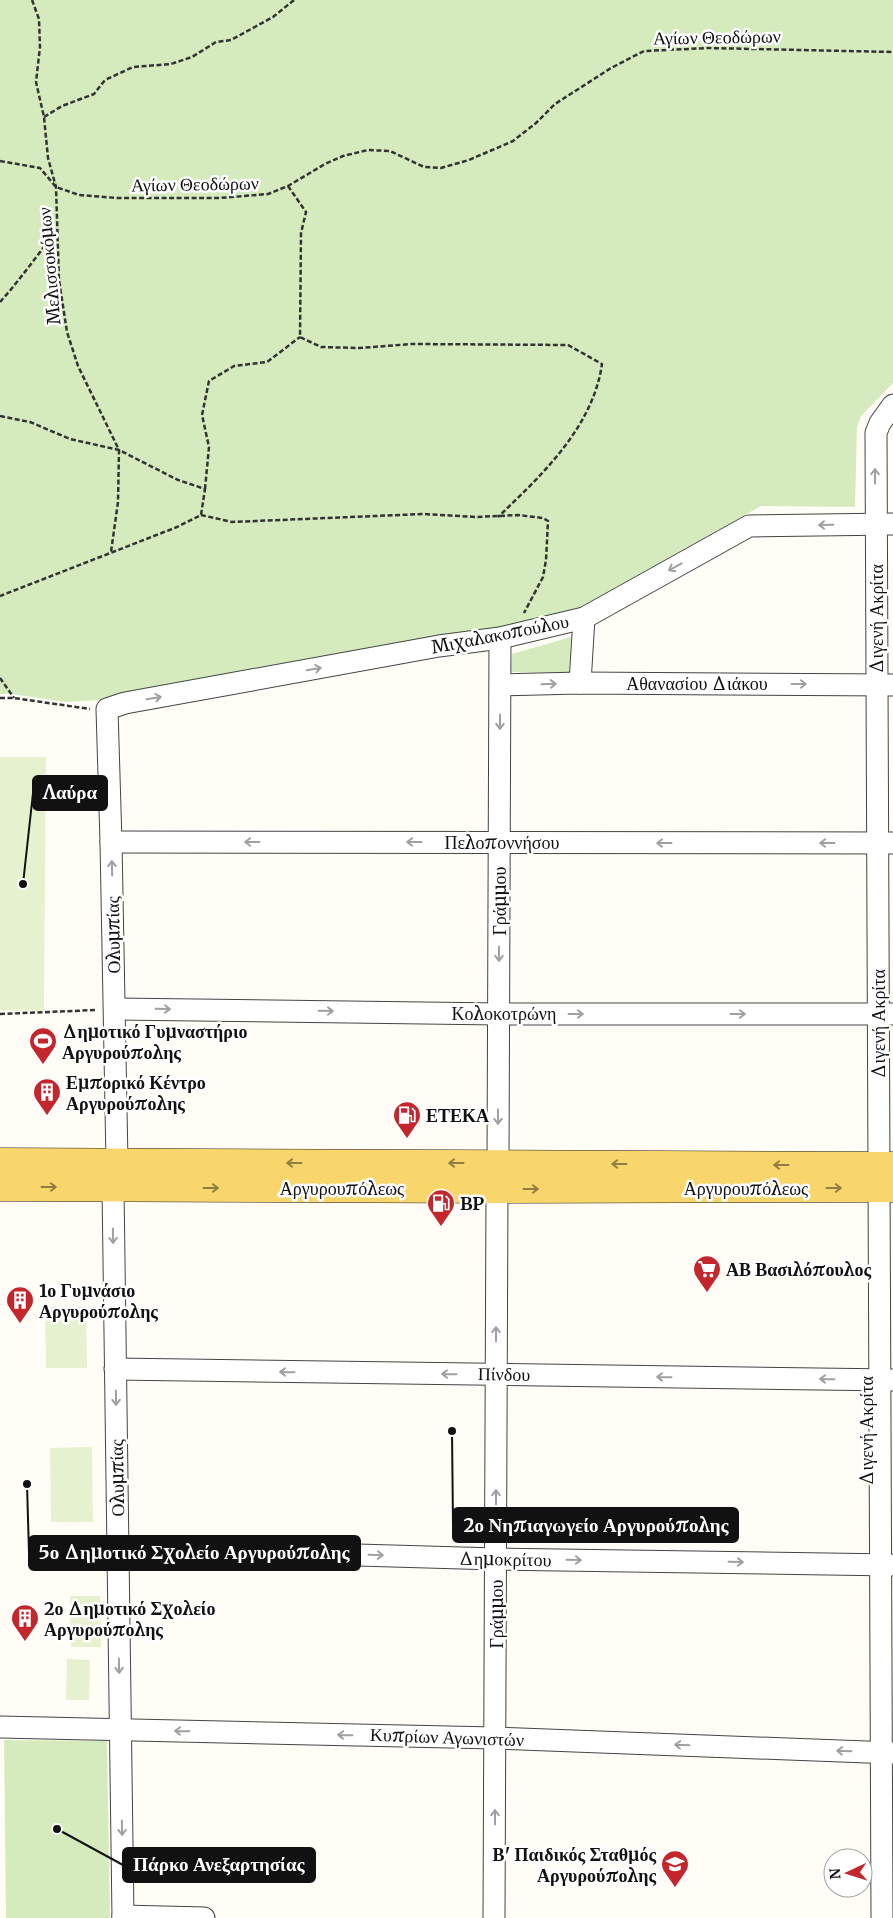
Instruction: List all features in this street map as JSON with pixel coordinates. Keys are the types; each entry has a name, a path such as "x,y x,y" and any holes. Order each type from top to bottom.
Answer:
{"main road":[{"name":"Αργυρουπόλεως","path":"0,1162 115,1175"},
{"name":"Αργυρουπόλεως","path":"0,1187 115,1175 879,1177"}],"street":[{"name":"Διγενή Ακρίτα","path":"882,1918 876,433 880,423 893,405"},
{"name":"Μιχαλακοπούλου","path":"107,709 125,703 420,650 500,638 584,618 749,526 877,524"},
{"path":"580,682 584,618"},
{"name":"Γράμμου","path":"494,1918 500,638"},
{"name":"Αθανασίου Διάκου","path":"501,685 580,682 877,685"},
{"name":"Ολυμπίας","path":"107,709 115,1009 115,1370 123,1917"},
{"name":"Πελοποννήσου","path":"112,842 878,843"},
{"name":"Κολοκοτρώνη","path":"115,1009 499,1014 879,1014"},
{"name":"Πίνδου","path":"115,1370 879,1380"},
{"name":"Δημοκρίτου","path":"118,1548 496,1559 880,1564"},
{"name":"Κυπρίων Αγωνιστών","path":"0,1727 495,1738 881,1752"},
{"name":"Διγενή Ακρίτα","path":"868,1918 881,1752"},
{"path":"123,1917 204,1918"}],"path":[{"name":"Μελισσοκόμων","path":"32,0 39,18 40,47 36,82 44,117 48,158 56,187 59,280 67,332 78,366 119,450 118,502 111,552"},
{"path":"44,117 62,106 94,94 105,80 133,67 171,64 192,57 216,42 231,40 272,16 294,0"},
{"name":"Αγίων Θεοδώρων","path":"56,187 79,194 117,198 230,197 268,194 288,186 325,164 344,156 368,150 390,151 424,167 441,168 469,160 488,150 513,141 536,123 555,104 611,68 644,50 708,48 893,52"},
{"path":"0,161 40,168 56,187"},
{"path":"288,186 306,212 301,233 300,337"},
{"path":"0,302 56,232"},
{"path":"201,515 209,447 202,415 209,381 234,366 267,362 300,337"},
{"path":"300,337 320,347 360,348 412,344 568,345 602,364 599,383 578,428 543,473 498,517"},
{"path":"0,416 30,422 70,439 119,450 178,480 205,489"},
{"path":"0,596 177,527 201,515 232,522 423,514 544,518 548,522 543,577 524,615 522,633"},
{"path":"0,678 14,698"},
{"path":"0,698 14,698 92,709 107,709"},
{"path":"0,1014 115,1009"}],"green space":[{"path":"0,0 893,0 893,383 861,416 857,427 855,507 761,506 580,607 499,628 101,700 65,702 0,694"},
{"path":"571,637 569,673 511,672 512,654"},
{"path":"0,757 46,757 44,1011 0,1010"},
{"path":"86,1306 87,1368 46,1368 45,1307"},
{"path":"92,1447 93,1522 51,1522 50,1448"},
{"path":"70,1596 100,1596 101,1647 71,1647"},
{"path":"67,1659 90,1660 89,1700 66,1700"},
{"path":"4,1740 107,1741 110,1918 6,1918"}],"place":[{"name":"Λαύρα","path":"23,884"},
{"name":"Δημοτικό Γυμναστήριο Αργυρούπολης","path":"43,1065"},
{"name":"Εμπορικό Κέντρο Αργυρούπολης","path":"47,1116"},
{"name":"ΕΤΕΚΑ","path":"407,1139"},
{"name":"BP","path":"441,1227"},
{"name":"ΑΒ Βασιλόπουλος","path":"707,1293"},
{"name":"1ο Γυμνάσιο Αργυρούπολης","path":"20,1324"},
{"name":"2ο Νηπιαγωγείο Αργυρούπολης","path":"452,1431"},
{"name":"5ο Δημοτικό Σχολείο Αργυρούπολης","path":"27,1484"},
{"name":"2ο Δημοτικό Σχολείο Αργυρούπολης","path":"25,1642"},
{"name":"Πάρκο Ανεξαρτησίας","path":"57,1829"},
{"name":"Β' Παιδικός Σταθμός Αργυρούπολης","path":"675,1888"}]}
